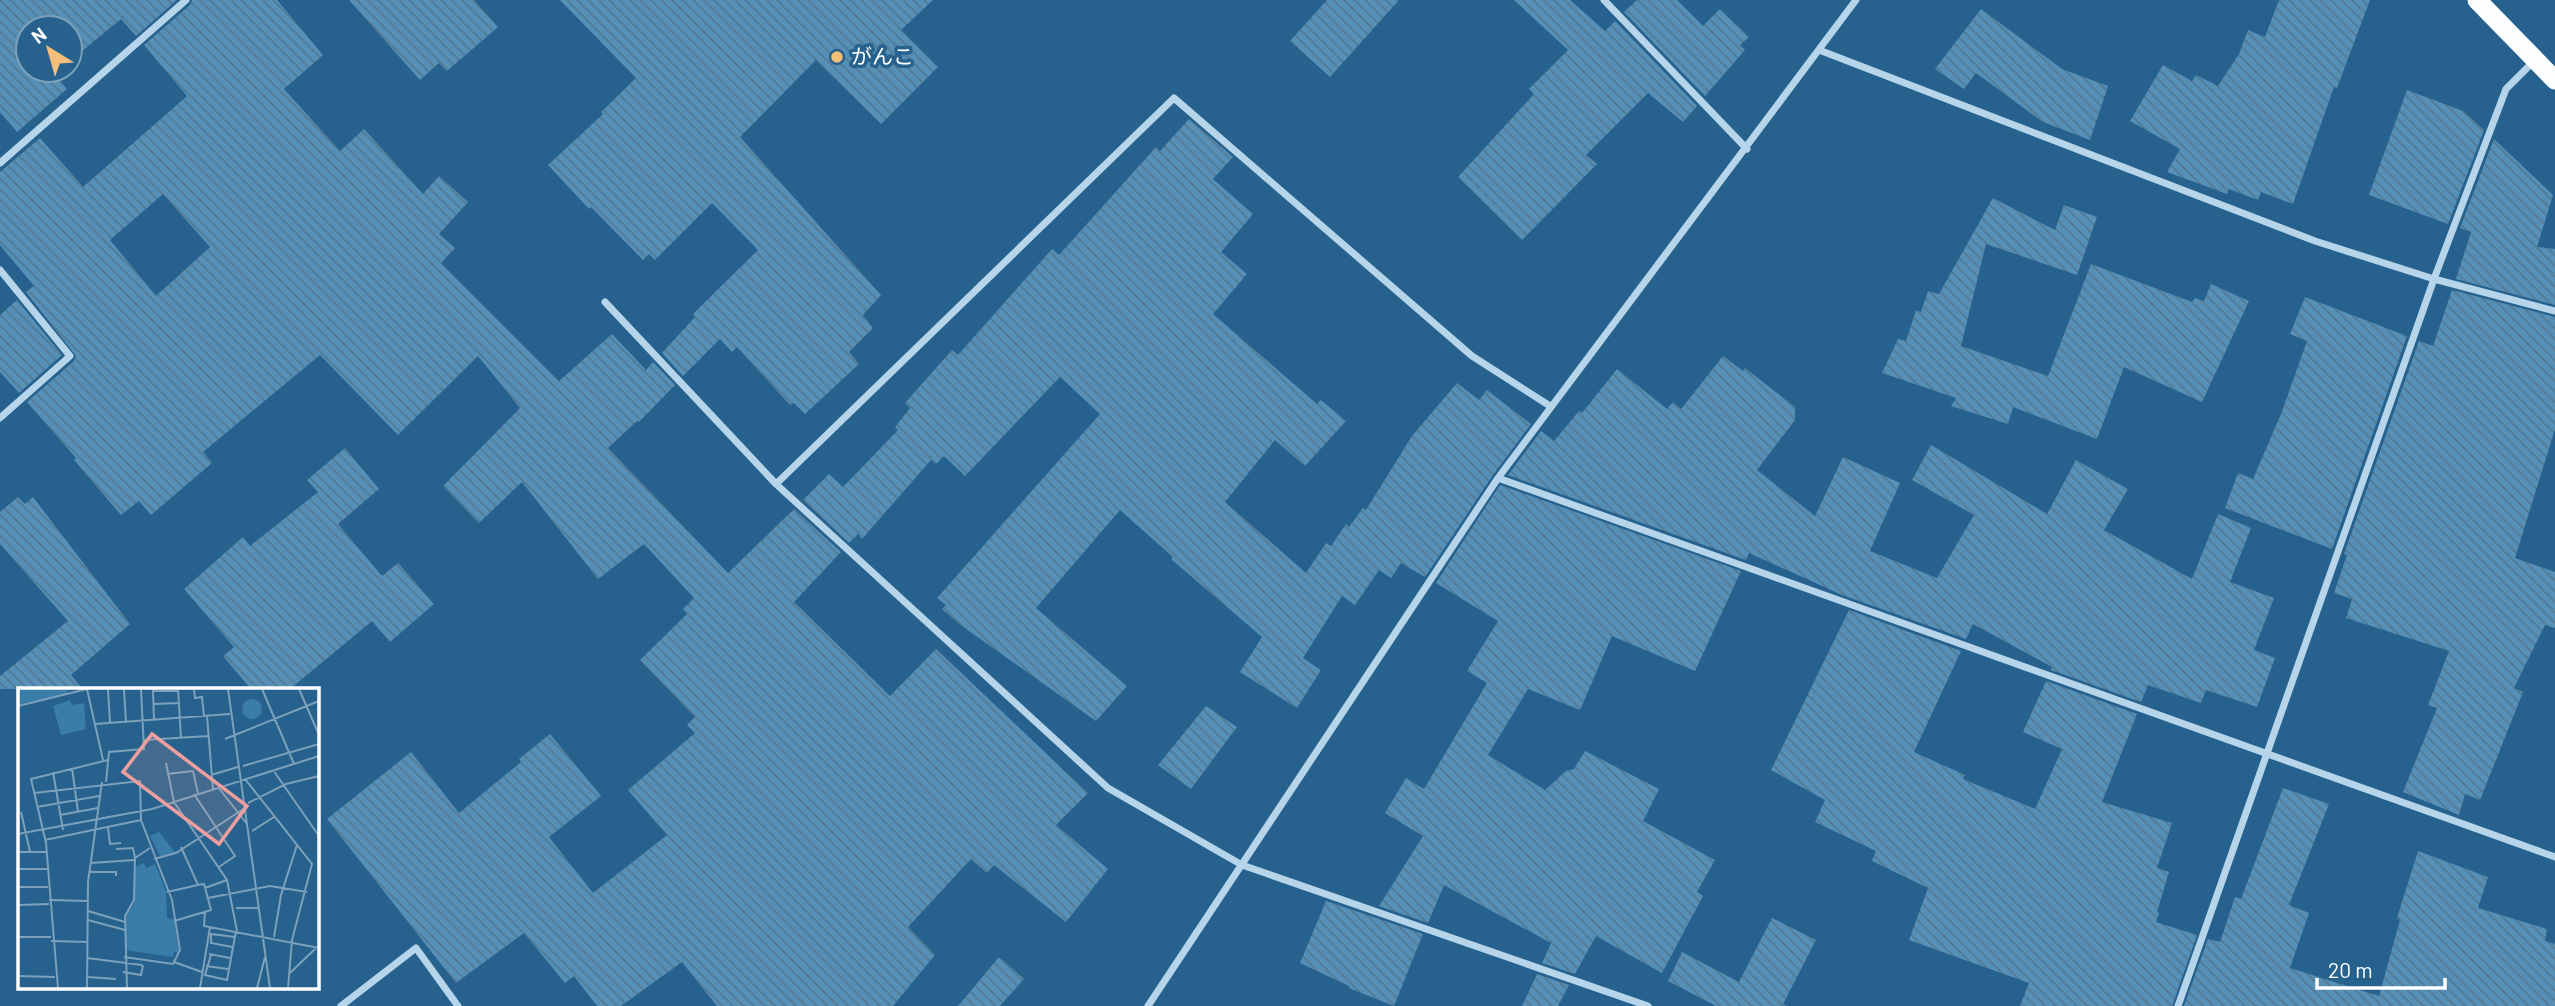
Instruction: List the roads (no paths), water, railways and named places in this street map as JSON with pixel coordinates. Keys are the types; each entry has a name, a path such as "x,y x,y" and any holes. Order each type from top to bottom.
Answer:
{"highway":[{"path":"2477,0 2555,80"}],"street":[{"path":"0,163 186,0"},
{"path":"1604,0 1747,149"},
{"path":"1148,1006 1498,478 1856,0"},
{"path":"1819,50 2315,241 2434,279 2555,311"},
{"path":"2178,1006 2434,279 2506,89 2535,60"},
{"path":"776,484 1174,98 1472,356 1550,407"},
{"path":"0,270 70,356 0,418"},
{"path":"605,302 776,484 1108,788 1241,865 1648,1006"},
{"path":"1498,478 2555,857"},
{"path":"341,1006 416,948 458,1006"}],"place":[{"name":"がんこ","path":"837,57"}]}
